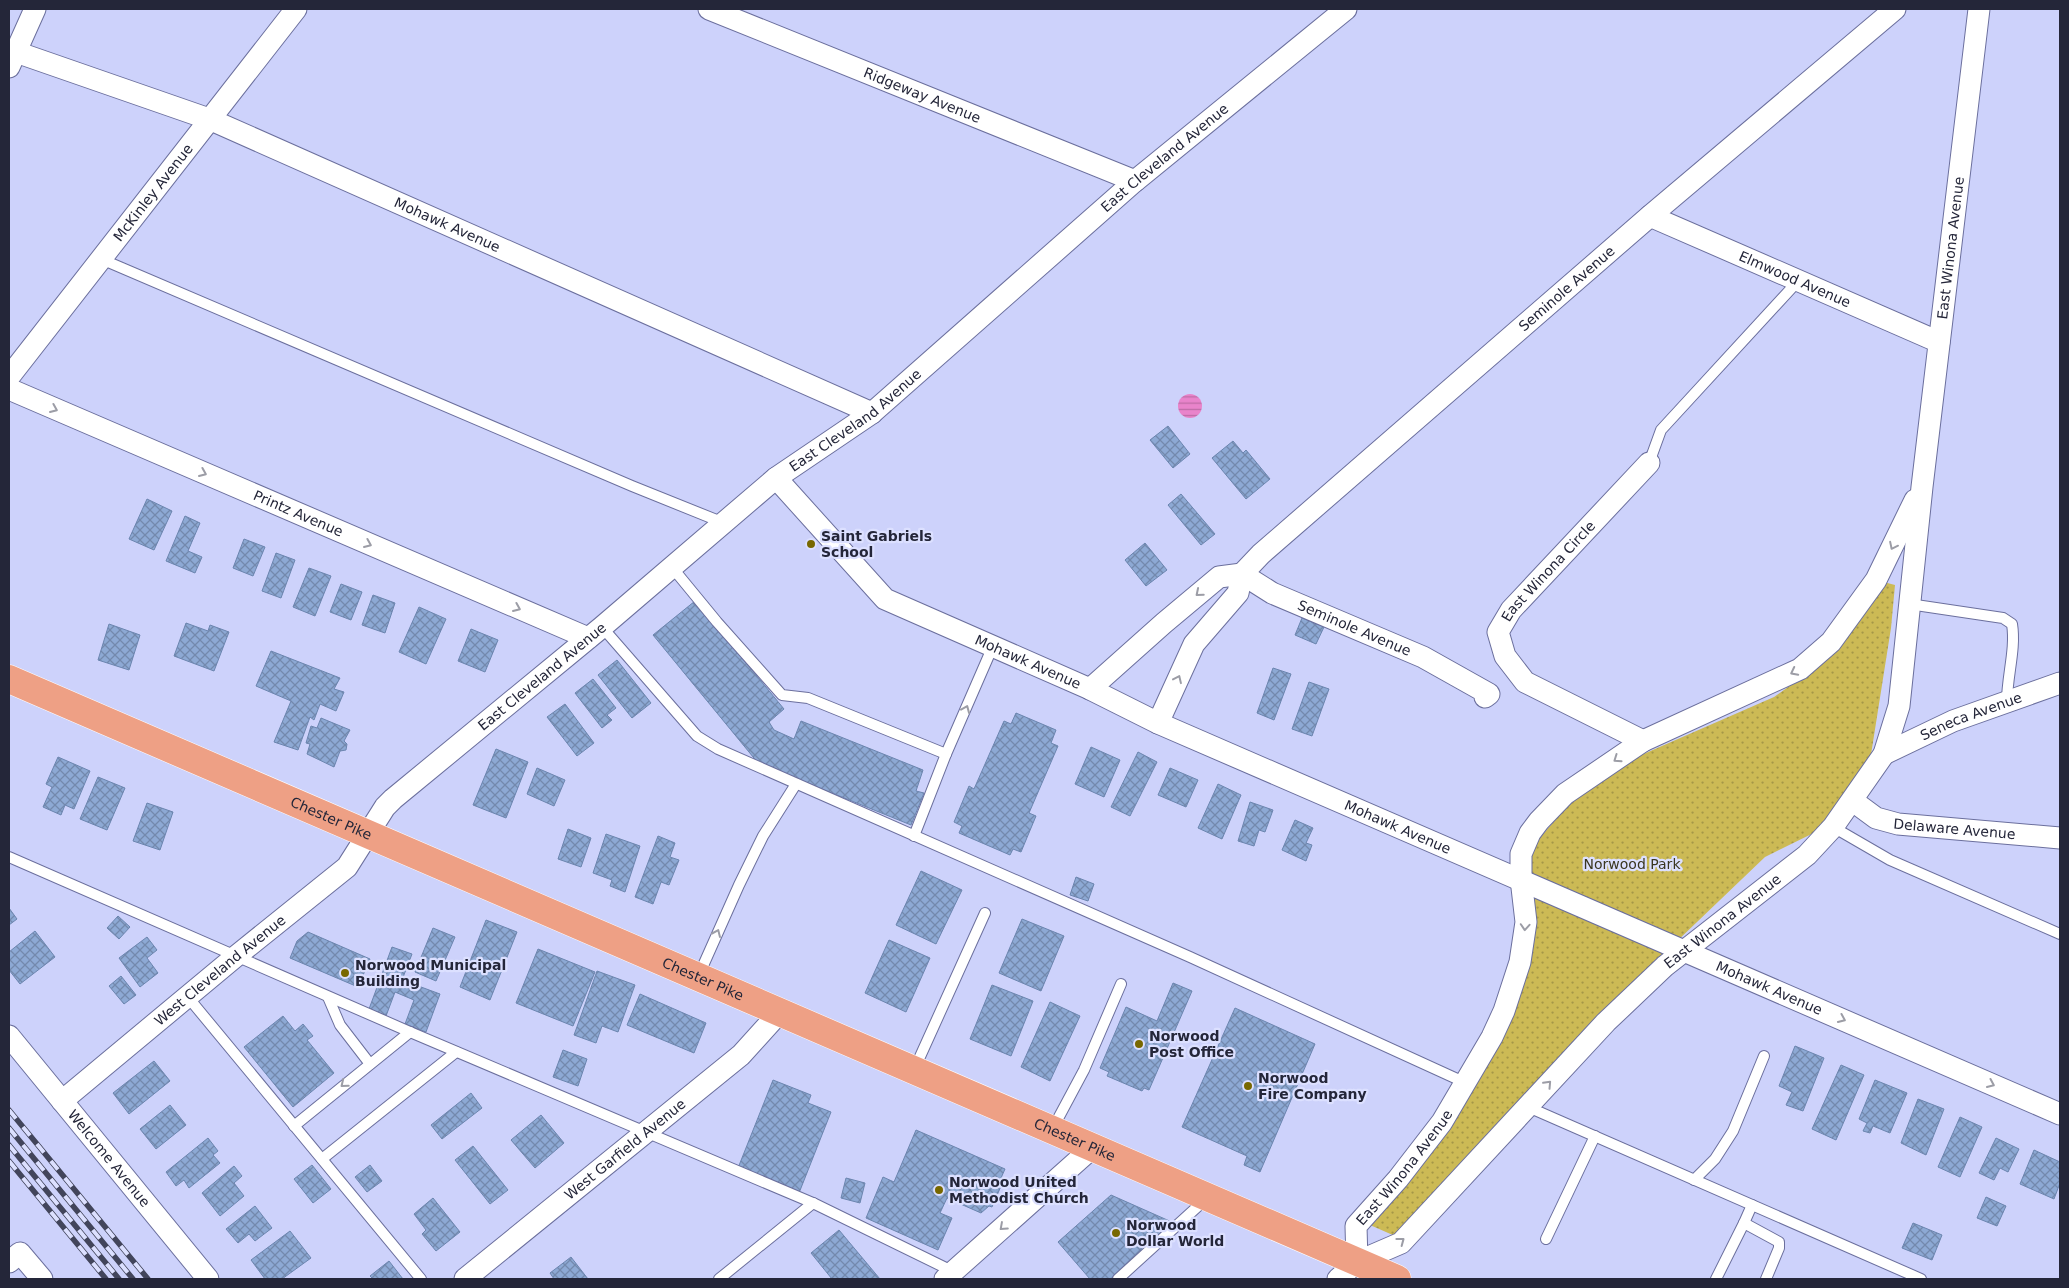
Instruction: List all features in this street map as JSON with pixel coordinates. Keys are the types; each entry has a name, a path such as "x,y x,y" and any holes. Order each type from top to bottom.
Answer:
{"main road":[{"name":"Chester Pike","path":"9,679 1207,1198 1348,1271 1397,1279"}],"street":[{"path":"12,59 35,9"},
{"name":"McKinley Avenue","path":"9,377 296,9"},
{"name":"Ridgeway Avenue","path":"709,9 1135,181"},
{"name":"East Cleveland Avenue","path":"369,834 385,807 393,799 595,632 776,478 872,412 1135,181 1346,9"},
{"name":"Seminole Avenue","path":"1158,723 1194,644 1238,593 1242,574 1261,554 1650,216 1895,9"},
{"name":"East Winona Avenue","path":"1348,1271 1401,1243 1606,1022 1640,988 1807,854 1833,827 1853,801 1884,754 1898,706 1979,9"},
{"name":"Mohawk Avenue","path":"12,59 209,119 872,412"},
{"name":"Elmwood Avenue","path":"1650,216 1939,342"},
{"name":"Printz Avenue","path":"9,389 595,632"},
{"name":"East Winona Circle","path":"1643,741 1524,682 1505,656 1498,632 1510,610 1649,463"},
{"name":"Mohawk Avenue","path":"776,478 885,599 1090,690 1158,723 2060,1114"},
{"name":"East Winona Avenue","path":"1348,1271 1356,1226 1420,1151 1442,1122 1492,1037 1504,1011 1520,962 1526,922 1521,879 1523,848 1538,821 1566,794 1643,741 1800,669 1831,642 1876,580 1922,487"},
{"path":"1090,690 1164,623 1219,577 1242,574"},
{"name":"Seminole Avenue","path":"1242,574 1272,593 1423,657 1489,694 1485,697"},
{"name":"Seneca Avenue","path":"1884,754 1953,721 2060,683"},
{"name":"Delaware Avenue","path":"1853,801 1876,818 1898,824 2060,838"},
{"name":"West Cleveland Avenue","path":"62,1101 187,996 347,867 369,834"},
{"name":"West Garfield Avenue","path":"465,1279 740,1055 779,1013"},
{"name":"Welcome Avenue","path":"9,1036 208,1279"},
{"path":"949,1275 1092,1148"},
{"path":"14,1258 42,1279"}],"lane":[{"path":"100,258 622,482 724,523"},
{"path":"1649,463 1661,430 1800,280"},
{"path":"671,566 760,672 782,695 808,698 946,754"},
{"path":"1910,604 2003,618 2012,624 2014,634 2007,685 2008,701"},
{"path":"595,632 697,736 718,749 1181,953 1466,1083"},
{"path":"914,836 946,754 992,646"},
{"path":"698,978 739,885 764,836 796,784"},
{"path":"1833,827 1890,860 2060,934"},
{"path":"9,857 235,957 644,1133 813,1203 949,1275"},
{"path":"914,1071 985,913"},
{"path":"1052,1131 1084,1070 1121,984"},
{"path":"187,996 421,1279"},
{"path":"328,997 340,1025 370,1064"},
{"path":"294,1126 410,1032"},
{"path":"322,1159 456,1052"},
{"path":"1694,1180 1715,1159 1733,1131 1764,1056"},
{"path":"1528,1106 1921,1279"},
{"path":"1546,1239 1595,1136"},
{"path":"1118,1279 1207,1198"},
{"path":"719,1279 813,1203"},
{"path":"1716,1279 1752,1205"},
{"path":"1744,1223 1779,1242 1779,1248 1766,1279"}],"green space":[{"name":"Norwood Park","path":"1876,580 1895,585 1891,628 1867,780 1836,822 1765,857 1628,988 1395,1236 1370,1225 1450,1127 1501,1041 1529,964 1534,943 1536,923 1531,877 1531,856 1538,840 1574,798 1639,756 1774,697 1823,662"}],"shaded area":[{"path":"1190,394 1195,395 1201,401 1201,411 1195,417 1190,418 1185,417 1179,411 1178,406 1179,401 1185,395"}],"building":[{"path":"1168,426 1190,454 1173,468 1150,440"},
{"path":"1233,441 1243,453 1246,450 1270,479 1246,499 1212,458"},
{"path":"1181,494 1215,534 1201,545 1168,505"},
{"path":"147,499 172,511 154,550 129,539"},
{"path":"185,516 200,523 188,551 202,557 195,573 166,561"},
{"path":"244,539 265,547 253,576 233,568"},
{"path":"1145,543 1167,570 1146,586 1125,560"},
{"path":"276,553 295,560 281,598 262,591"},
{"path":"309,568 331,576 315,616 293,607"},
{"path":"341,584 362,592 351,620 330,612"},
{"path":"373,595 395,603 385,633 362,625"},
{"path":"695,601 784,709 769,722 774,730 794,739 801,721 923,770 916,791 924,793 911,825 758,763 653,635"},
{"path":"419,607 446,619 426,664 399,652"},
{"path":"1302,618 1324,627 1316,644 1295,635"},
{"path":"186,623 208,631 210,625 229,632 214,671 174,656"},
{"path":"109,624 140,635 129,670 98,660"},
{"path":"471,629 498,640 485,672 458,661"},
{"path":"271,651 340,678 334,689 344,692 336,711 320,704 314,720 310,717 298,750 274,742 291,701 256,686"},
{"path":"617,660 651,703 632,718 598,675"},
{"path":"1273,668 1291,674 1274,720 1257,713"},
{"path":"593,679 616,708 607,715 612,720 602,728 575,693"},
{"path":"1309,682 1329,689 1312,736 1292,729"},
{"path":"565,704 594,743 577,756 547,717"},
{"path":"1016,713 1056,730 1051,743 1058,746 1029,813 1036,816 1021,852 1013,849 1010,855 959,833 962,826 954,822 969,786 974,789 1004,721 1011,724"},
{"path":"321,718 350,730 344,741 347,744 346,750 340,751 334,767 307,754 310,744 306,743 311,726 317,728"},
{"path":"1091,747 1120,760 1104,797 1075,784"},
{"path":"496,749 528,762 506,818 473,805"},
{"path":"1138,752 1157,762 1130,816 1111,807"},
{"path":"58,757 90,771 74,809 65,805 61,815 43,807 52,787 46,784"},
{"path":"537,768 565,780 554,806 527,794"},
{"path":"1170,768 1198,780 1186,807 1158,795"},
{"path":"98,777 125,788 107,830 80,819"},
{"path":"1218,784 1241,795 1222,839 1198,828"},
{"path":"1250,802 1273,810 1265,832 1259,830 1254,846 1238,841"},
{"path":"147,803 173,812 160,850 133,841"},
{"path":"1295,820 1313,828 1306,843 1312,845 1306,861 1282,850"},
{"path":"568,829 591,838 581,867 558,859"},
{"path":"606,834 640,846 625,892 610,886 612,880 593,873"},
{"path":"658,836 675,843 670,857 679,860 669,885 661,882 653,904 635,897"},
{"path":"921,871 962,890 936,944 896,925"},
{"path":"1076,877 1094,884 1088,901 1070,895"},
{"path":"9,908 17,919 9,925"},
{"path":"118,916 130,927 119,939 107,928"},
{"path":"1022,919 1064,936 1041,991 999,973"},
{"path":"486,920 517,932 490,1000 460,987"},
{"path":"433,928 455,937 436,981 415,972"},
{"path":"35,931 55,957 20,984 9,970 9,952"},
{"name":"Norwood Municipal Building","path":"308,932 370,959 358,987 290,958 297,941"},
{"path":"147,937 157,950 147,958 158,973 140,987 119,958"},
{"path":"889,940 930,958 906,1012 865,993"},
{"path":"392,947 412,954 402,980 440,994 426,1032 405,1024 414,1000 395,992 386,1016 369,1009"},
{"path":"538,949 595,972 573,1026 516,1003"},
{"path":"597,971 635,985 618,1032 602,1026 596,1043 574,1035"},
{"path":"121,976 136,995 124,1004 109,986"},
{"name":"Norwood Post Office","path":"1173,983 1192,991 1149,1090 1144,1088 1142,1091 1107,1076 1109,1072 1100,1068 1126,1007 1157,1021"},
{"path":"992,985 1033,1001 1011,1056 970,1039"},
{"path":"640,994 706,1023 694,1053 627,1025"},
{"path":"1050,1002 1080,1016 1050,1081 1021,1067"},
{"name":"Norwood Fire Company","path":"1235,1008 1315,1044 1260,1172 1244,1165 1247,1156 1182,1127"},
{"path":"283,1016 295,1031 303,1024 313,1036 307,1040 334,1073 293,1107 244,1047"},
{"path":"1795,1046 1824,1058 1803,1111 1786,1105 1792,1092 1779,1086"},
{"path":"563,1050 587,1059 578,1086 553,1077"},
{"path":"154,1061 170,1081 129,1114 113,1093"},
{"path":"1841,1065 1864,1075 1836,1140 1812,1129"},
{"path":"773,1080 811,1095 808,1103 831,1112 799,1193 738,1168"},
{"path":"1875,1080 1907,1093 1890,1133 1873,1126 1870,1133 1863,1131 1867,1123 1859,1119"},
{"path":"471,1093 482,1108 442,1139 431,1125"},
{"path":"1918,1099 1944,1109 1926,1155 1901,1143"},
{"path":"170,1105 186,1125 156,1149 140,1129"},
{"path":"541,1115 564,1143 535,1168 511,1140"},
{"path":"1960,1117 1982,1127 1960,1177 1938,1167"},
{"name":"Norwood United Methodist Church","path":"916,1130 1005,1169 1001,1178 1004,1179 992,1207 989,1206 981,1213 947,1198 940,1213 952,1218 938,1250 866,1218 883,1177 894,1182"},
{"path":"208,1138 218,1151 213,1155 220,1163 189,1188 184,1180 176,1186 166,1172"},
{"path":"1996,1138 2019,1149 2008,1172 2000,1168 1994,1180 1979,1173"},
{"path":"473,1146 508,1190 490,1204 455,1160"},
{"path":"2034,1150 2060,1162 2060,1183 2054,1199 2020,1184"},
{"path":"312,1165 331,1189 313,1203 294,1179"},
{"path":"370,1165 382,1181 367,1192 355,1177"},
{"path":"234,1166 242,1176 234,1183 244,1196 220,1216 202,1193"},
{"path":"846,1178 865,1183 860,1203 841,1198"},
{"name":"Norwood Dollar World","path":"1111,1195 1174,1223 1111,1279 1090,1279 1058,1242"},
{"path":"1986,1197 2006,1206 1997,1226 1977,1218"},
{"path":"433,1198 460,1232 436,1251 422,1234 426,1230 414,1214"},
{"path":"255,1206 272,1228 255,1241 249,1234 238,1243 226,1229"},
{"path":"1913,1223 1942,1235 1932,1260 1902,1248"},
{"path":"839,1230 880,1279 832,1279 811,1253"},
{"path":"290,1231 311,1258 282,1279 265,1279 251,1260"},
{"path":"571,1257 588,1279 554,1279 550,1273"},
{"path":"389,1261 403,1279 373,1279 370,1276"}],"railway":[{"path":"9,1110 148,1279"},
{"path":"9,1128 133,1279"},
{"path":"9,1145 119,1279"},
{"path":"9,1161 106,1279"}],"place":[{"name":"Saint Gabriels School","path":"811,544"},
{"name":"Norwood Municipal Building","path":"345,973"},
{"name":"Norwood Post Office","path":"1139,1044"},
{"name":"Norwood Fire Company","path":"1248,1086"},
{"name":"Norwood United Methodist Church","path":"939,1190"},
{"name":"Norwood Dollar World","path":"1116,1233"}]}
